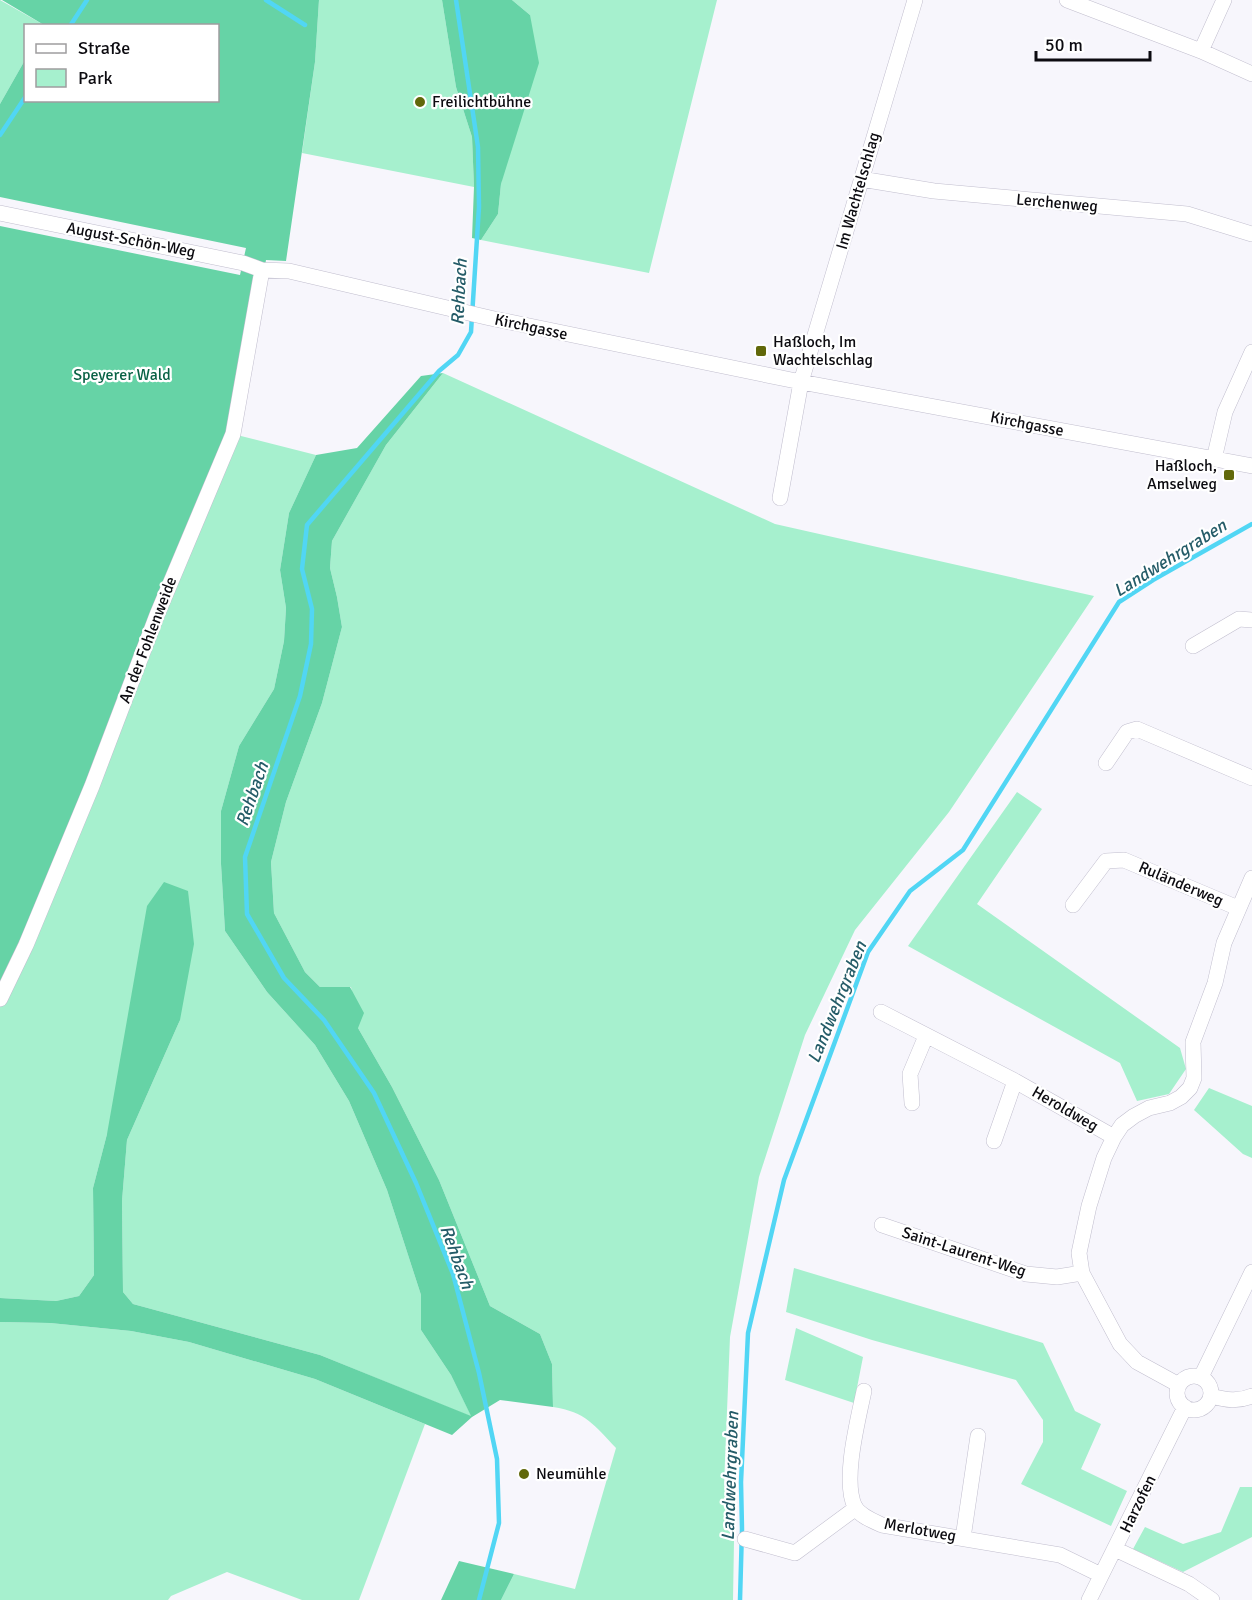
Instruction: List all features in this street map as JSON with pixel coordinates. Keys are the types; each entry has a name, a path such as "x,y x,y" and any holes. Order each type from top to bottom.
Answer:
{"street":[{"name":"Im Wachtelschlag","path":"801,382 915,0"},
{"path":"1067,0 1201,51 1252,74"},
{"path":"1201,51 1224,0"},
{"name":"Lerchenweg","path":"861,179 934,191 1187,214 1252,234"},
{"name":"August-Schön-Weg","path":"0,213 243,263 262,270"},
{"name":"Kirchgasse","path":"262,270 289,271 457,311 801,382 1252,466"},
{"name":"An der Fohlenweide","path":"0,999 26,945 83,807 157,615 233,434 262,270"},
{"path":"1214,459 1225,412 1252,352"},
{"path":"780,498 801,382"},
{"path":"1193,646 1239,619 1252,620"},
{"path":"1106,763 1127,732 1137,729 1252,778"},
{"name":"Ruländerweg","path":"1074,904 1106,861 1124,860 1238,908"},
{"path":"1179,1384 1147,1368 1120,1344 1082,1273 1079,1253 1089,1206 1104,1158 1122,1125 1149,1108 1170,1103 1190,1088 1194,1078 1193,1041 1215,983 1224,943 1252,878"},
{"name":"Heroldweg","path":"881,1012 1015,1081 1114,1137"},
{"path":"912,1103 910,1074 926,1036"},
{"name":"Heroldweg","path":"994,1141 1015,1081"},
{"name":"Saint-Laurent-Weg","path":"882,1224 1026,1274 1057,1277 1082,1273"},
{"path":"1201,1377 1252,1272"},
{"path":"1186,1377 1201,1377 1210,1385 1211,1396 1204,1407 1191,1410 1185,1407 1177,1394 1179,1384 1186,1377"},
{"path":"745,1539 795,1553 856,1508 850,1489 852,1454 864,1391"},
{"path":"1211,1396 1233,1400 1252,1396"},
{"name":"Harzofen","path":"1089,1600 1185,1407"},
{"path":"963,1538 978,1436"},
{"name":"Merlotweg","path":"856,1508 867,1518 882,1525 1060,1555 1101,1575"},
{"path":"1115,1549 1189,1584 1212,1600"}],"green space":[{"path":"0,0 42,24 24,24 24,62 0,104"},
{"name":"Speyerer Wald","path":"2,0 319,0 315,62 286,261 266,260 237,435 72,827 0,983 0,226 240,275 246,248 0,197 0,104 24,62 24,102 219,102 219,24 42,24"},
{"path":"319,0 442,0 456,87 472,137 474,187 302,153 315,62"},
{"path":"442,0 512,0 530,15 539,63 501,184 498,214 481,240 472,238 474,187 472,137 456,87"},
{"path":"512,0 717,0 649,273 481,240 498,214 501,184 530,15"},
{"path":"443,373 775,524 1094,596 949,812 855,930 805,1035 759,1177 730,1337 724,1485 734,1541 733,1600 501,1600 514,1574 575,1589 616,1448 582,1416 553,1407 552,1364 540,1334 490,1306 439,1180 392,1087 358,1028 351,987 320,987 305,972 274,913 271,862 286,802 322,703 342,627 330,568 332,541 386,445"},
{"path":"443,373 386,445 332,541 330,568 342,627 322,703 286,802 271,862 274,913 305,972 320,987 350,987 364,1013 358,1028 392,1087 439,1180 490,1306 540,1334 552,1364 553,1407 500,1400 472,1417 452,1435 315,1379 189,1342 131,1331 50,1323 0,1322 0,1298 56,1301 79,1296 94,1275 93,1188 107,1134 147,906 164,882 188,891 194,944 180,1020 127,1140 122,1201 123,1292 133,1304 320,1355 471,1416 451,1375 421,1330 421,1295 387,1190 349,1101 315,1045 267,992 225,931 221,864 221,811 239,746 274,689 284,641 286,608 280,570 289,513 316,455 357,448 421,376"},
{"path":"237,435 316,455 289,513 280,570 286,608 284,641 274,689 239,746 221,811 225,931 267,992 315,1045 349,1101 387,1190 421,1295 421,1330 451,1375 472,1417 320,1355 133,1304 123,1292 122,1201 127,1140 180,1020 107,1134 93,1188 94,1275 79,1296 56,1301 0,1298 0,983"},
{"path":"1017,792 1042,809 977,904 1180,1048 1186,1069 1169,1094 1137,1101 1120,1063 908,946"},
{"path":"1209,1088 1252,1106 1252,1158 1243,1154 1194,1110"},
{"path":"794,1268 1043,1343 1075,1411 1101,1424 1081,1469 1127,1491 1111,1526 1021,1484 1043,1442 1043,1420 1016,1380 872,1340 786,1312"},
{"path":"0,1322 50,1323 131,1331 189,1342 315,1379 425,1424 359,1600 302,1600 227,1572 171,1596 168,1600 0,1600"},
{"path":"796,1328 863,1357 854,1403 785,1380"},
{"path":"1240,1487 1252,1487 1252,1537 1183,1572 1133,1549 1145,1527 1183,1544 1221,1532"},
{"path":"459,1561 514,1574 501,1600 441,1600"}],"waterway":[{"path":"71,24 87,0"},
{"path":"266,0 305,25"},
{"name":"Rehbach","path":"456,0 478,147 479,207 471,332 458,355 439,371 307,525 302,569 312,609 311,644 300,696 245,857 247,914 284,978 324,1020 374,1093 416,1183 453,1274 479,1373 497,1459 499,1523 479,1600"},
{"path":"0,135 24,99"},
{"name":"Landwehrgraben","path":"740,1600 741,1482 748,1333 784,1180 868,952 910,891 963,850 1119,602 1252,524"}],"place":[{"name":"Freilichtbühne","path":"420,102"},
{"name":"Haßloch, Im Wachtelschlag","path":"761,351"},
{"name":"Haßloch, Amselweg","path":"1229,475"},
{"name":"Neumühle","path":"524,1474"}]}
